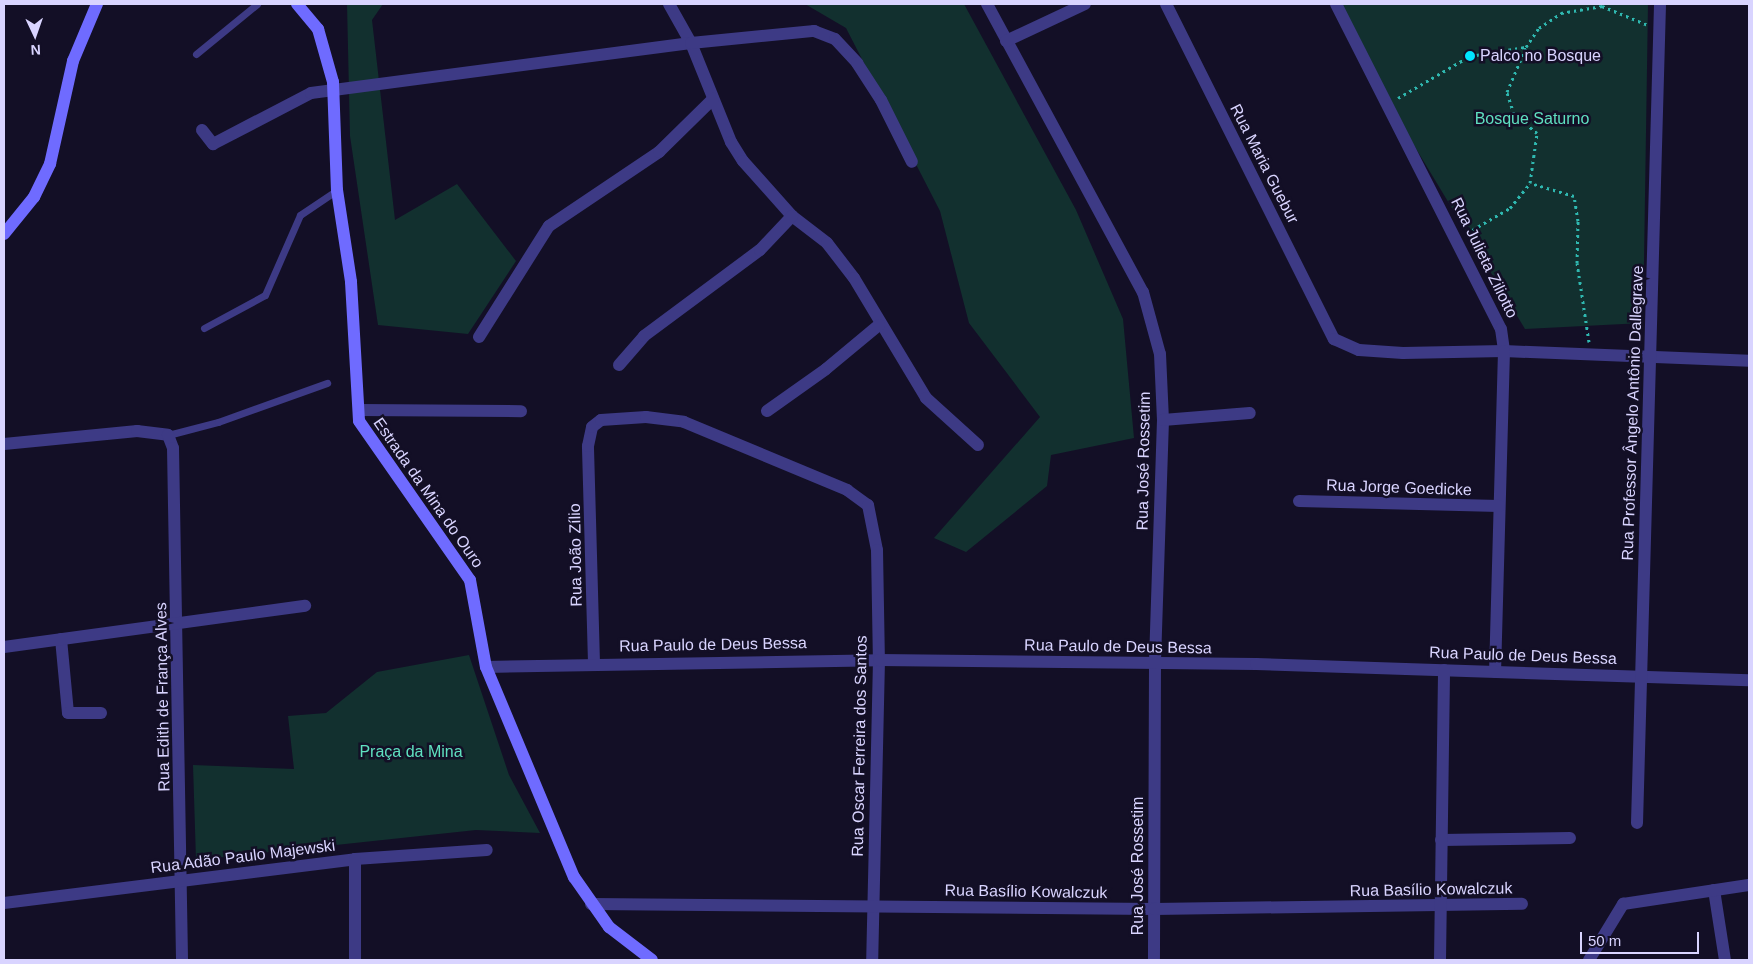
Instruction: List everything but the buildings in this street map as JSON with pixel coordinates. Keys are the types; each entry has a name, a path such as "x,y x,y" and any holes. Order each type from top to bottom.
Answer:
{"street":[{"path":"4,234 34,197 50,164 74,61 97,4"},
{"name":"Estrada da Mina do Ouro","path":"297,4 318,29 327,52 333,90 337,190 351,282 359,421 392,472 445,540 470,580 486,667 574,877 591,904 631,947 652,960"},
{"path":"669,4 691,43 713,99 743,161 792,216 827,243 854,278 879,325 926,398 978,445"},
{"name":"Rua José Rossetim","path":"986,4 1143,292 1160,354 1163,420 1156,664 1154,960"},
{"path":"1006,41 1085,4"},
{"name":"Rua Maria Guebur","path":"1166,4 1334,339 1359,350 1403,353 1504,351"},
{"name":"Rua Julieta Ziliotto","path":"1336,4 1458,238 1501,329 1504,351 1494,672"},
{"name":"Rua Professor Ângelo Antônio Dallegrave","path":"1637,823 1660,4"},
{"path":"202,130 213,144 310,93 691,43 814,31 835,40 857,63 881,100 912,162"},
{"path":"479,336 549,226 659,152 713,99"},
{"path":"619,366 644,336 760,250 792,216"},
{"path":"767,411 826,369 879,325"},
{"path":"1504,351 1749,361"},
{"path":"359,410 521,411"},
{"path":"1163,420 1250,413"},
{"name":"Rua Oscar Ferreira dos Santos","path":"588,446 592,427 601,420 646,417 684,422 847,490 868,505 875,533 880,660 872,960"},
{"path":"4,444 137,431 168,435"},
{"name":"Rua Edith de França Alves","path":"168,435 173,448 184,882 182,960"},
{"name":"Rua João Zílio","path":"588,446 594,663"},
{"name":"Rua Jorge Goedicke","path":"1299,501 1499,506"},
{"path":"4,647 177,621 305,606"},
{"path":"62,639 68,713 101,713"},
{"name":"Rua Paulo de Deus Bessa","path":"486,667 594,663 880,660 1444,670 1749,680"},
{"path":"1440,960 1444,670"},
{"path":"1441,840 1570,838"},
{"name":"Rua Adão Paulo Majewski","path":"4,903 356,859 487,850"},
{"path":"355,960 356,859"},
{"path":"1589,960 1622,904 1749,885"},
{"path":"1714,890 1725,960"},
{"name":"Rua Basílio Kowalczuk","path":"591,904 1154,909 1440,907 1522,904"}],"lane":[{"path":"196,54 257,4"},
{"path":"204,328 265,295 300,215 337,190"},
{"path":"168,435 218,422 327,383"}],"path":[{"path":"1458,238 1510,208 1530,183 1537,133 1514,114 1507,92 1526,47 1539,28 1560,12 1602,6 1660,30"},
{"path":"1389,104 1470,56 1526,47"},
{"path":"1530,183 1574,196 1578,221 1576,264 1587,326"}],"green space":[{"path":"347,4 383,4 372,20 395,220 457,184 516,261 468,334 378,325 350,136"},
{"path":"805,4 964,4 1076,210 1123,319 1134,438 1051,455 1047,486 966,552 934,538 1040,417 969,323 940,211 846,28"},
{"name":"Bosque Saturno","path":"1341,4 1648,4 1643,323 1525,329 1389,104"},
{"name":"Praça da Mina","path":"469,655 509,775 540,833 476,830 196,860 193,765 294,769 288,716 326,713 377,672"}],"place":[{"name":"Palco no Bosque","path":"1470,56"}]}
